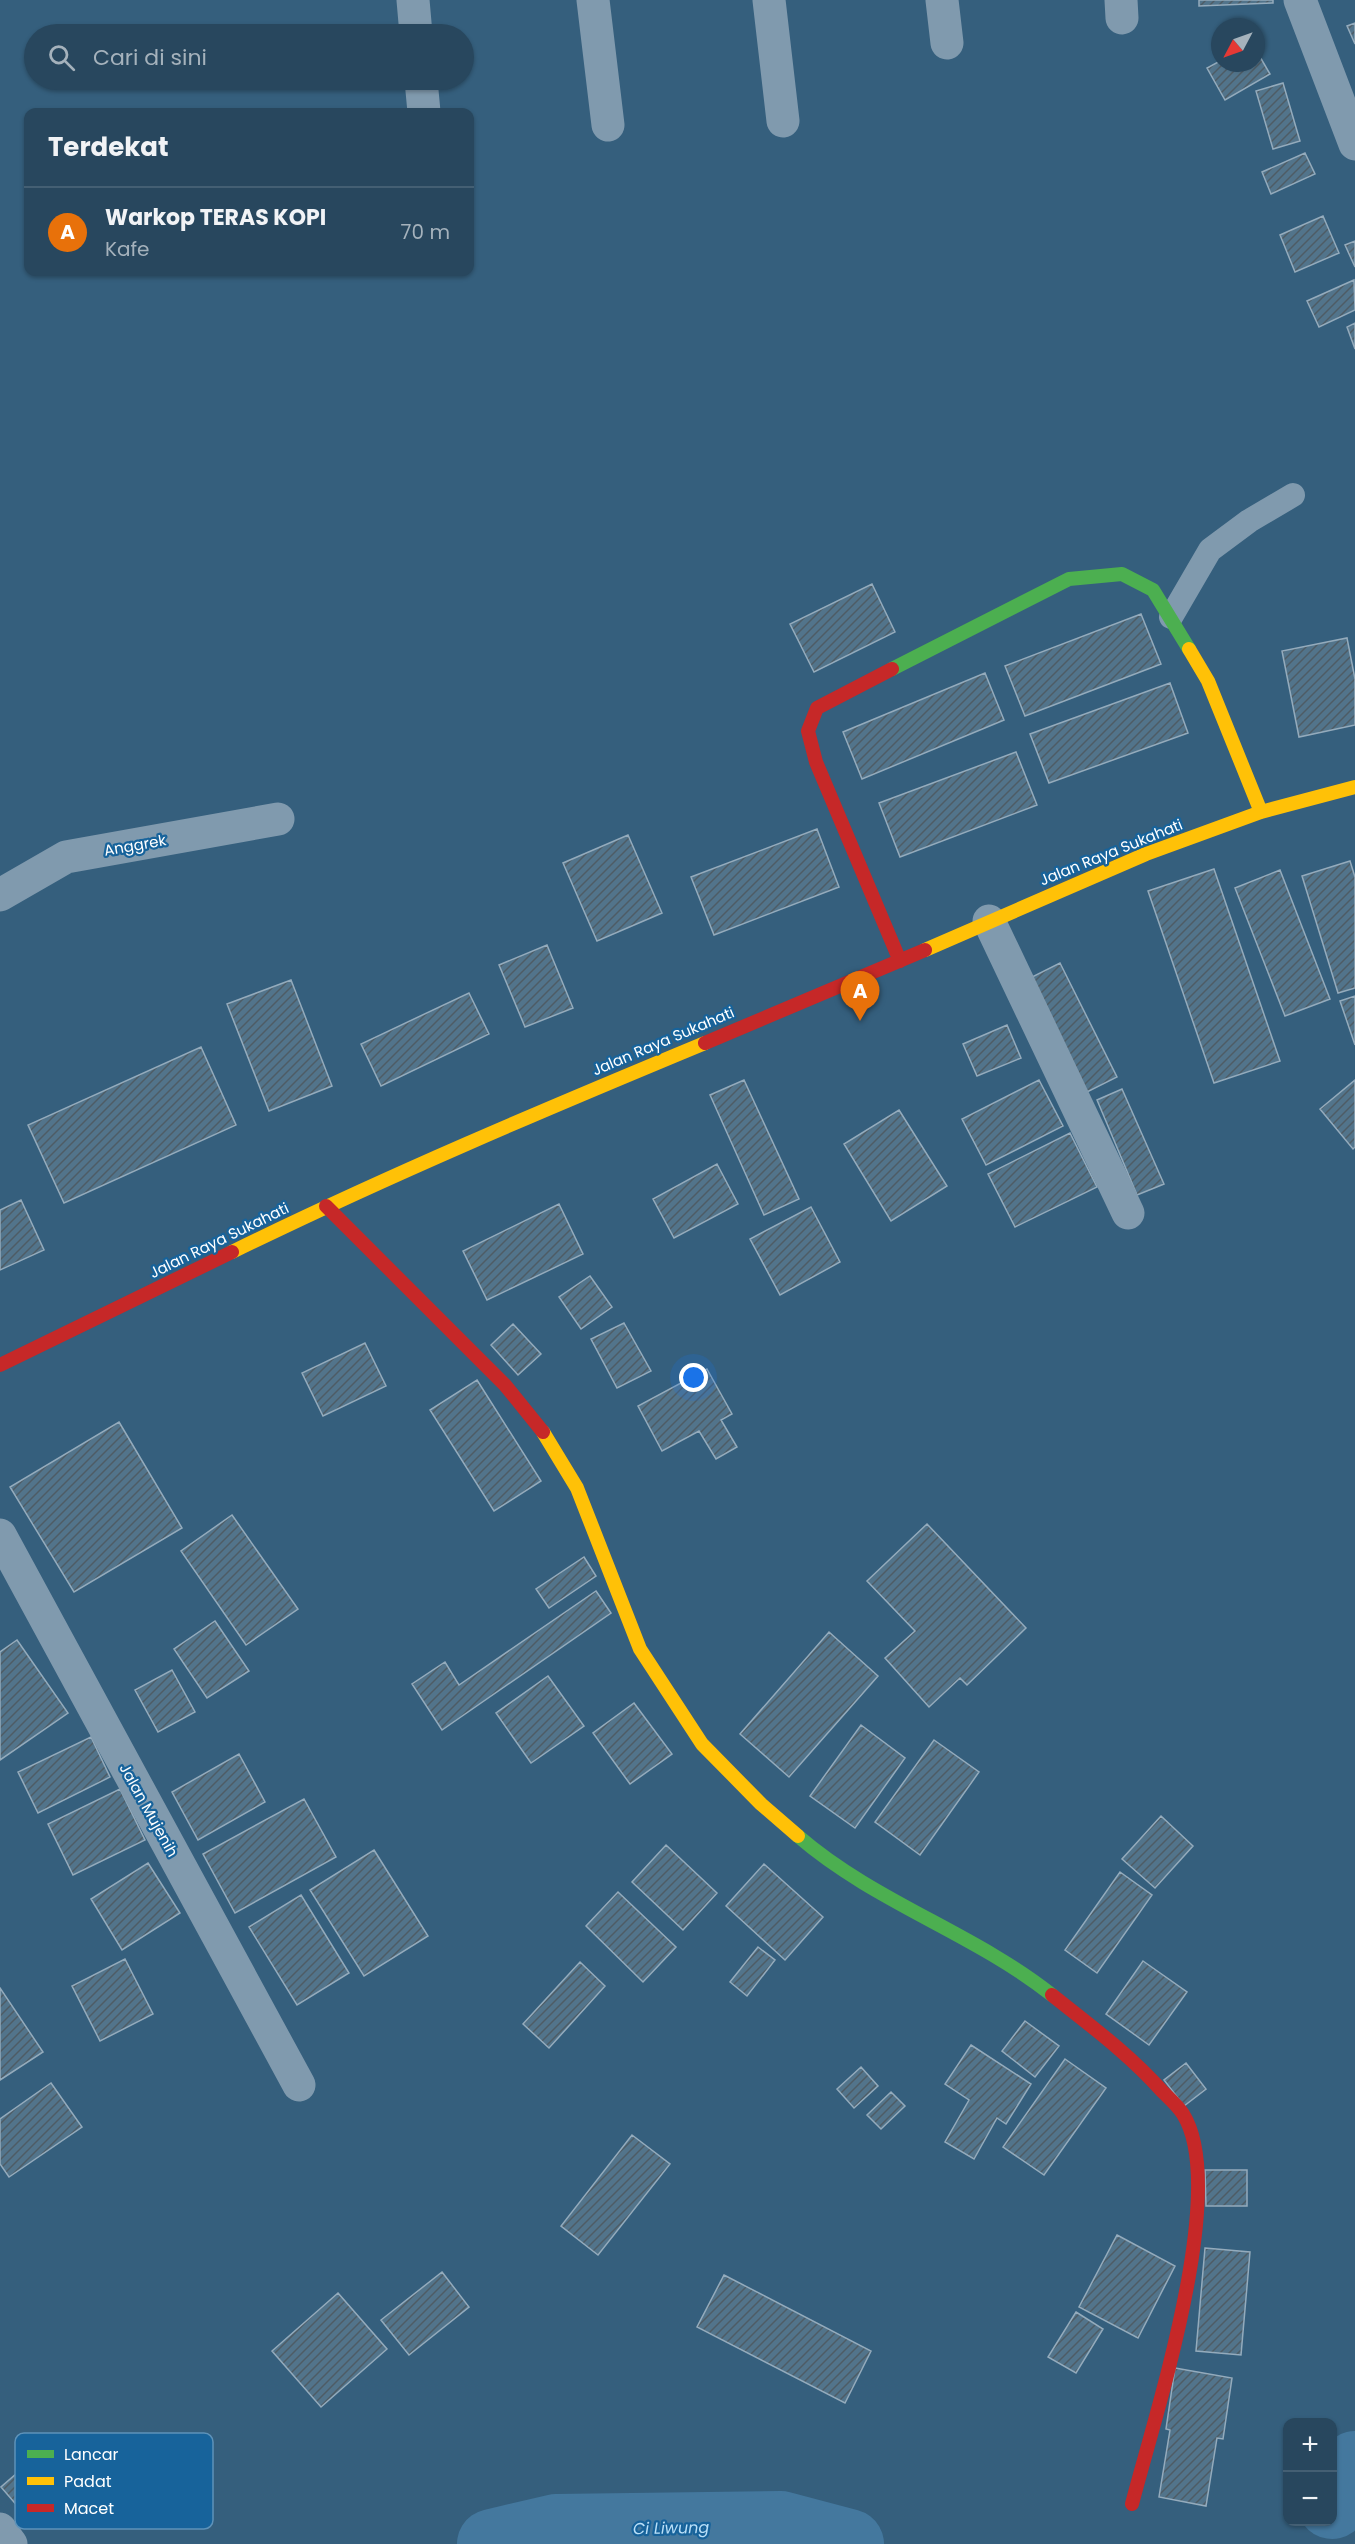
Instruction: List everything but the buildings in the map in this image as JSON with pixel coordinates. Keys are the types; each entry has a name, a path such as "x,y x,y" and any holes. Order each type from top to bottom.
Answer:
{"street":[{"path":"413,0 415,24"},
{"path":"593,0 608,125"},
{"path":"769,0 783,121"},
{"path":"942,0 947,43"},
{"path":"1300,0 1355,144"},
{"path":"422,90 424,108"},
{"path":"900,961 816,762 808,731 817,708 1069,579 1122,574 1153,590 1208,681 1261,812"},
{"name":"Jalan Raya Sukahati","path":"0,1365 326,1206 514,1122 900,961 1146,854 1261,812 1355,787"},
{"name":"Anggrek","path":"0,895 66,857 278,819"},
{"path":"989,921 1128,1213"},
{"path":"326,1206 505,1385 552,1443 577,1488 640,1649 702,1744 761,1804 829,1863 1023,1972 1134,2060 1183,2114 1197,2146 1199,2196 1191,2265 1185,2299 1132,2504"},
{"name":"Jalan Mujenih","path":"0,1535 299,2085"},
{"path":"0,2529 11,2544"}],"lane":[{"path":"1171,617 1210,550 1249,521 1293,495"}],"waterway":[{"name":"Ci Liwung","path":"1337,2496 1355,2466"},
{"name":"Ci Liwung","path":"492,2544 556,2529 781,2526 849,2544"}],"traffic: fast":[{"path":"892,669 1069,579 1122,574 1153,590 1189,649"},
{"path":"798,1836 859,1880 990,1953 1052,1995"}],"traffic: slow":[{"path":"1189,649 1208,681 1261,812"},
{"path":"925,950 1146,854 1261,812 1355,787"},
{"path":"232,1252 408,1170 705,1043"},
{"path":"543,1432 577,1488 640,1649 702,1744 761,1804 798,1836"}],"traffic: jam":[{"path":"892,669 817,708 808,731 816,762 900,961"},
{"path":"705,1043 925,950"},
{"path":"326,1206 505,1385 543,1432"},
{"path":"0,1365 232,1252"},
{"path":"1052,1995 1123,2053 1176,2105 1183,2114 1195,2149 1198,2194 1193,2248 1183,2305 1170,2363 1132,2504"}],"place":[{"name":"Warkop TERAS KOPI","path":"860,1021"}]}
